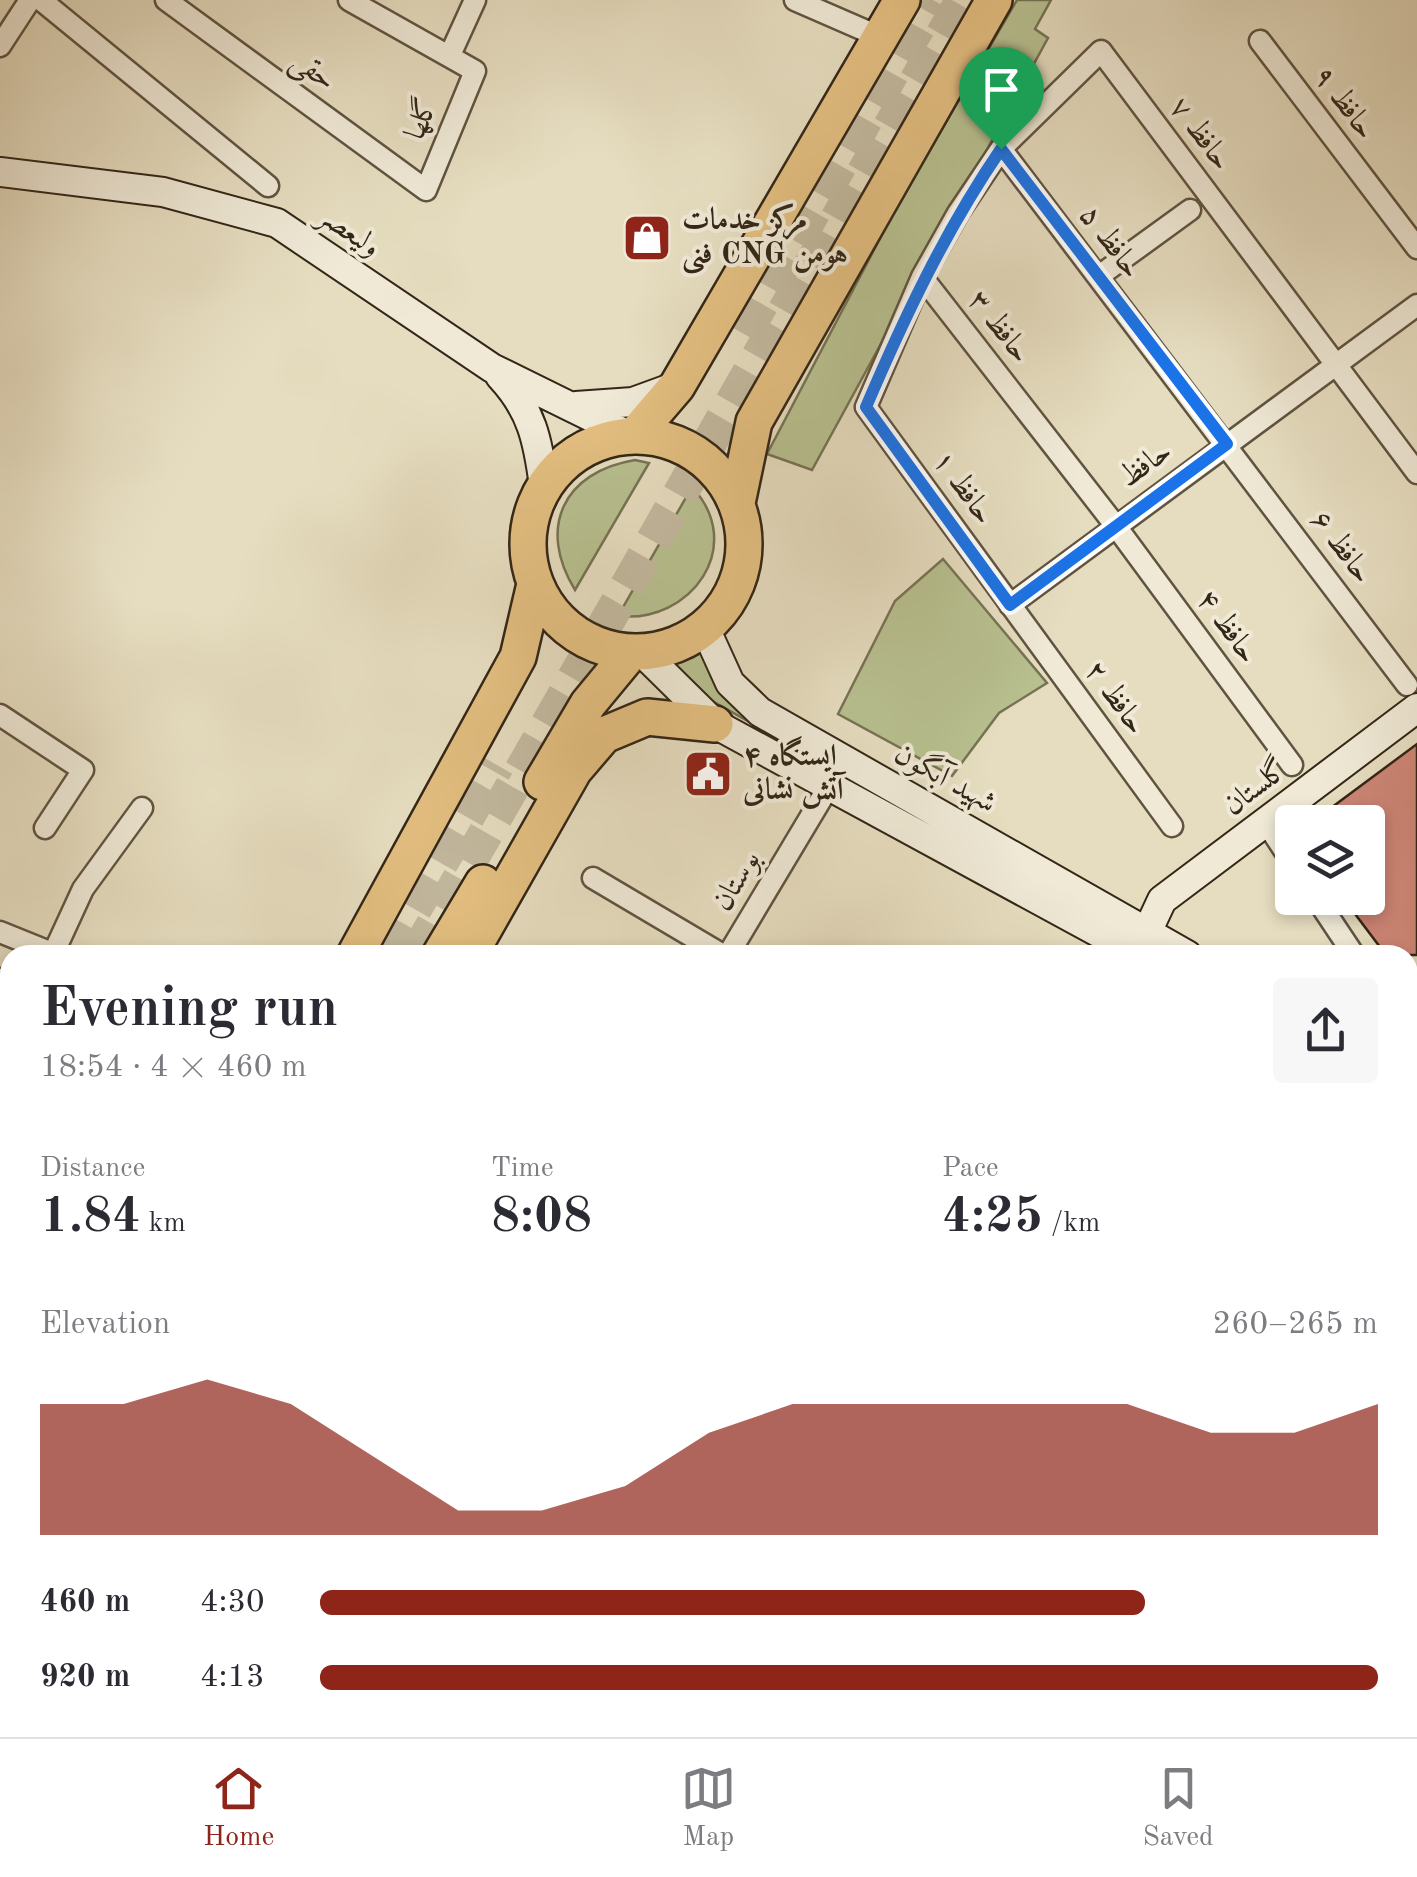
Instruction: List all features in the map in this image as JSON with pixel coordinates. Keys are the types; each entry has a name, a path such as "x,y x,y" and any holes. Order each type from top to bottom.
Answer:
{"highway":[{"path":"632,435 676,386 902,0"},
{"path":"736,504 754,422 994,0"},
{"path":"360,945 518,657 535,584 528,540 530,517 544,486 566,460 595,443 632,435 673,442 694,452 718,474 736,504 744,537 741,571 728,602 706,628 676,645 637,653 599,646 560,622 535,584"},
{"path":"446,945 588,704 637,653"},
{"path":"476,945 574,770 604,735 647,717 715,724"}],"main road":[{"name":"ولیعصر","path":"0,172 164,192 277,222 492,368 632,435"},
{"path":"492,368 520,398 537,431 544,486"},
{"path":"571,406 606,407 676,386"},
{"name":"شهید آبگون","path":"706,628 730,683 760,712 966,828 1136,945"},
{"name":"شهید آبگون","path":"637,653 715,724 952,854 1088,941 1115,945"},
{"name":"گلستان","path":"1144,945 1162,900 1265,822 1412,697"},
{"path":"952,854 966,828"}],"street":[{"path":"0,46 30,0"},
{"path":"41,0 268,186"},
{"name":"حقی","path":"166,0 426,190"},
{"path":"350,0 450,55 475,0"},
{"path":"795,0 880,38"},
{"name":"حافظ ۹","path":"1260,41 1417,248"},
{"name":"حافظ ۷","path":"1001,149 1101,51 1335,366"},
{"name":"گلها","path":"426,190 475,71 450,55"},
{"path":"922,277 958,212 1001,149"},
{"name":"حافظ ۵","path":"1001,149 1227,444"},
{"path":"1098,276 1190,210"},
{"name":"حافظ ۱","path":"922,277 866,407 1010,605"},
{"name":"حافظ ۳","path":"922,277 1115,525"},
{"name":"حافظ","path":"1010,605 1417,305"},
{"path":"1335,366 1417,474"},
{"name":"حافظ ۶","path":"1227,444 1412,697"},
{"name":"حافظ ۴","path":"1115,525 1292,764"},
{"name":"حافظ ۲","path":"1010,605 1172,826"},
{"path":"3,724 83,770 45,828"},
{"name":"بوستان","path":"731,945 829,786"},
{"path":"59,945 83,890 142,808"},
{"path":"1265,822 1275,837"},
{"path":"593,878 708,945"},
{"path":"1327,915 1347,945"},
{"path":"0,932 32,945"}],"green space":[{"path":"1017,0 1051,0 1035,29 1048,38 812,470 767,454 897,206"},
{"path":"635,460 649,463 575,590 558,545 558,525 564,506 574,490 590,477 610,466"},
{"path":"692,487 708,510 714,533 712,556 703,577 668,608 644,615 618,616"},
{"path":"943,559 1047,683 999,713 952,776 838,714 895,601"},
{"path":"701,653 759,724 799,750 707,698 664,663"}],"building":[{"path":"1417,744 1417,945 1378,945 1356,915 1385,915 1385,805 1335,805"}],"tunnel":[{"path":"744,334 933,0"},
{"path":"422,945 963,0"},
{"path":"394,945 497,765"}],"place":[{"name":"مرکز خدمات فنی CNG هومن","path":"647,238"},
{"name":"ایستگاه ۴ آتش نشانی","path":"708,774"}],"route":[{"path":"1001,149 1227,444 1010,605 866,407 922,277 958,212 1001,149"}]}
